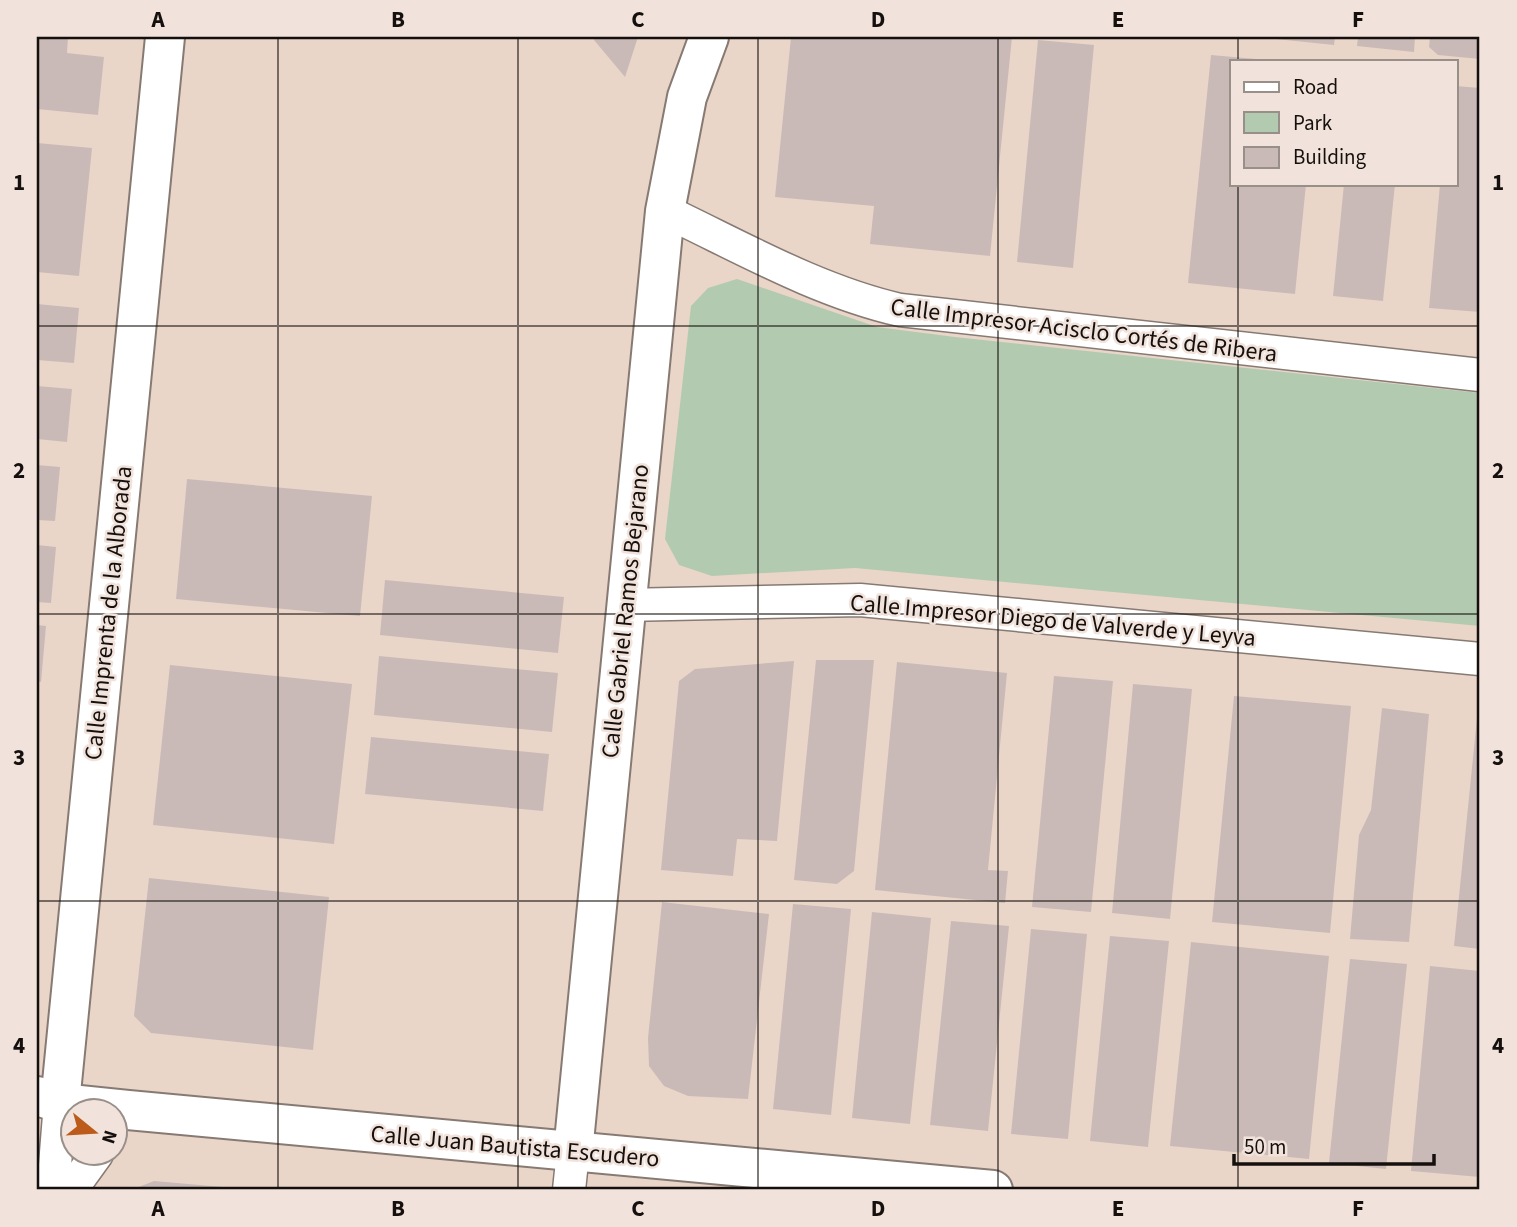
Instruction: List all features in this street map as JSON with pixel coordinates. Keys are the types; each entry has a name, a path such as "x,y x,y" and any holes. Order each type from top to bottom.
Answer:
{"street":[{"name":"Calle Imprenta de la Alborada","path":"53,1190 49,1099 165,37"},
{"name":"Calle Gabriel Ramos Bejarano","path":"569,1190 624,605 665,211 687,97 709,37"},
{"name":"Calle Impresor Acisclo Cortés de Ribera","path":"665,211 847,295 900,310 1480,374"},
{"name":"Calle Impresor Diego de Valverde y Leyva","path":"624,605 860,600 1480,659"},
{"name":"Calle Juan Bautista Escudero","path":"130,1120 573,1152 993,1190"},
{"path":"71,1190 86,1168"}],"shaded area":[{"path":"37,37 1480,37 1480,1190 37,1190"}],"green space":[{"path":"737,279 877,327 1480,393 1480,626 855,568 712,576 679,565 665,539 691,306 708,288"}],"building":[{"path":"37,37 68,37 67,53 104,57 98,115 37,109"},
{"path":"595,37 638,37 625,77 594,40"},
{"path":"791,37 1012,37 990,256 870,244 874,206 775,197"},
{"path":"1276,37 1335,37 1334,45"},
{"path":"1358,37 1415,37 1414,52 1357,46"},
{"path":"1430,37 1480,37 1480,59 1438,55 1429,47"},
{"path":"1038,40 1094,45 1073,268 1017,262"},
{"path":"1211,55 1256,59 1230,60 1230,186 1306,186 1295,294 1188,283"},
{"path":"1458,86 1480,88 1480,312 1429,308 1440,186 1458,186"},
{"path":"37,143 92,148 79,276 37,272"},
{"path":"1344,186 1395,186 1383,301 1333,296"},
{"path":"37,304 79,308 74,363 37,360"},
{"path":"37,386 72,389 67,442 37,439"},
{"path":"37,465 60,467 55,521 37,520"},
{"path":"187,479 372,496 360,616 176,599"},
{"path":"37,545 56,547 51,603 37,602"},
{"path":"385,580 564,597 558,653 380,635"},
{"path":"37,625 46,626 41,682 37,681"},
{"path":"379,656 558,673 552,732 374,715"},
{"path":"816,660 874,660 854,871 837,884 794,880"},
{"path":"794,661 777,841 737,839 733,876 661,870 679,681 695,669"},
{"path":"897,662 1007,673 988,870 1008,871 1005,903 875,890"},
{"path":"170,665 352,684 334,844 153,825"},
{"path":"1054,676 1113,681 1091,912 1032,907"},
{"path":"1133,684 1192,689 1170,919 1112,913"},
{"path":"1234,696 1351,706 1330,933 1212,922"},
{"path":"1382,708 1429,714 1409,942 1350,939 1359,835 1371,810"},
{"path":"1477,718 1480,718 1480,949 1454,946"},
{"path":"371,737 549,754 543,811 365,794"},
{"path":"149,878 329,897 313,1050 151,1033 134,1016"},
{"path":"662,902 769,914 748,1099 688,1096 664,1086 649,1066 648,1038"},
{"path":"793,904 851,909 831,1115 773,1109"},
{"path":"872,912 931,918 910,1124 852,1118"},
{"path":"951,921 1009,926 988,1131 930,1125"},
{"path":"1031,929 1087,934 1068,1139 1011,1134"},
{"path":"1110,936 1169,941 1148,1147 1090,1141"},
{"path":"1191,942 1329,956 1309,1159 1170,1146"},
{"path":"1350,959 1407,964 1386,1169 1329,1163"},
{"path":"1430,966 1480,971 1480,1177 1411,1171"},
{"path":"154,1181 234,1188 234,1190 131,1190"}]}
